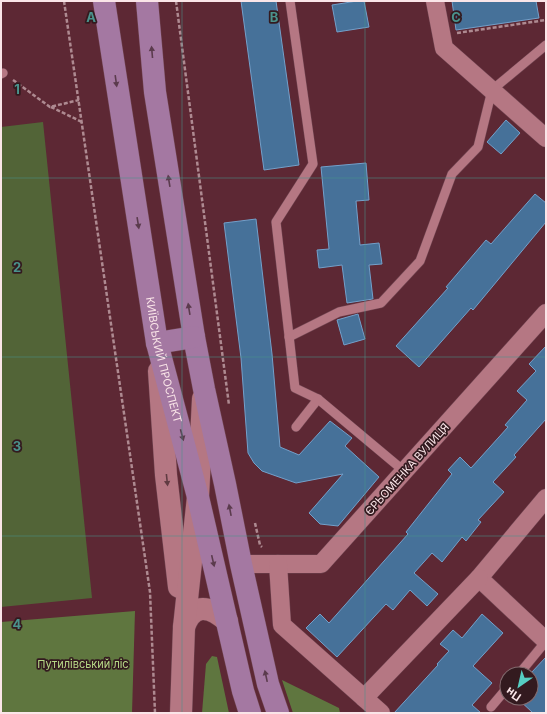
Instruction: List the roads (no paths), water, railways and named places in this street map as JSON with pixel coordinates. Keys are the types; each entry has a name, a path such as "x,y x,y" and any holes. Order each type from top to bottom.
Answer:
{"main road":[{"name":"КИЇВСЬКИЙ ПРОСПЕКТ","path":"104,1 157,344 198,497 243,691 250,713"},
{"path":"147,1 155,92 194,337 241,564 268,684 278,713"},
{"path":"157,344 194,337"}],"street":[{"path":"435,1 444,48 546,138"},
{"name":"ЄРЬОМЕНКА ВУЛИЦЯ","path":"241,564 322,564 546,314"},
{"path":"157,344 166,475 184,627"},
{"path":"181,713 184,627 198,497 204,389"},
{"path":"364,698 479,578 546,498"},
{"path":"278,564 282,625 381,713"},
{"path":"479,578 546,641"},
{"path":"184,627 190,615 201,609 215,611 227,621"}],"lane":[{"path":"290,1 313,164 276,222 295,388 318,399 404,472"},
{"path":"289,337 339,312 381,303 420,261 452,174 478,147 492,90 546,45"},
{"path":"296,427 318,399"},
{"path":"526,666 546,641"},
{"path":"491,707 499,698"}],"park label":[{"name":"Путилівський ліс","path":"83,664"}]}
